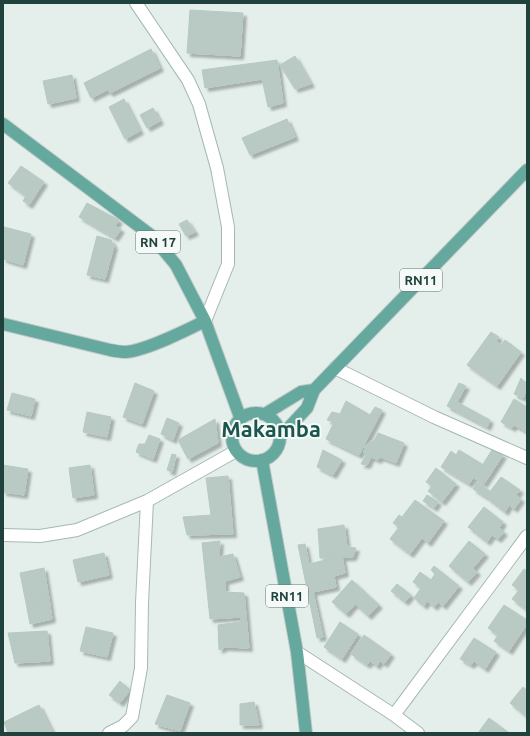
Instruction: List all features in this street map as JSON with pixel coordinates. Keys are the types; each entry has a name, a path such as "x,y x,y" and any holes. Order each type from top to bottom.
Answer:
{"main road":[{"name":"RN 17","path":"3,124 152,236 176,265 205,321 240,418"},
{"name":"RN11","path":"306,733 297,652 262,460 271,455 277,447 280,437 307,408 314,390 527,170"},
{"path":"3,324 110,350 126,352 141,349 205,321"},
{"path":"264,414 301,392 314,390"},
{"path":"262,460 252,461 243,458 236,451 231,439 234,426 240,418 253,413 264,414 273,420 278,428 280,437"}],"street":[{"path":"136,3 188,80 199,104 217,168 228,227 228,264 205,321"},
{"path":"335,368 434,417 527,458"},
{"path":"3,535 40,536 78,530 147,501 236,451"},
{"path":"109,733 123,726 132,718 141,668 142,603 147,501"},
{"path":"394,715 527,536"},
{"path":"297,652 394,715 418,733"}],"building":[{"path":"190,10 243,13 240,56 187,53"},
{"path":"151,49 160,68 110,93 107,90 91,98 84,83"},
{"path":"295,56 311,84 295,89 280,65"},
{"path":"277,60 283,103 268,107 262,79 205,88 202,70"},
{"path":"72,75 76,98 48,104 43,81"},
{"path":"124,99 140,131 125,139 109,107"},
{"path":"153,108 160,121 147,128 140,115"},
{"path":"287,119 295,137 250,155 242,138"},
{"path":"21,166 44,182 29,205 23,201 26,196 8,183"},
{"path":"87,203 119,220 115,226 121,229 115,238 79,217"},
{"path":"187,220 195,232 186,236 179,224"},
{"path":"4,227 31,234 23,265 3,259"},
{"path":"97,236 111,240 114,246 105,279 87,275"},
{"path":"491,332 499,337 496,341 501,345 505,340 521,352 497,386 467,365"},
{"path":"521,378 527,384 523,398 514,394"},
{"path":"135,383 154,391 142,424 123,417"},
{"path":"459,383 466,386 457,402 490,420 487,427 447,406"},
{"path":"12,393 35,399 31,416 7,410"},
{"path":"514,399 527,407 527,432 514,425 512,428 501,422"},
{"path":"346,401 370,415 375,407 382,410 359,455 326,439 334,422 327,420 332,412 340,414"},
{"path":"87,412 111,417 107,437 83,432"},
{"path":"167,418 179,423 173,440 161,434"},
{"path":"215,419 218,443 188,459 178,440"},
{"path":"378,433 404,443 396,463 380,457 378,460 371,457 367,465 361,464 366,455 364,453 365,447 370,441 374,441"},
{"path":"149,435 160,439 153,459 136,452 139,444 145,444"},
{"path":"323,450 342,460 333,475 317,467"},
{"path":"459,450 482,464 469,484 441,467 451,451 456,455"},
{"path":"492,450 503,455 484,484 474,478"},
{"path":"172,454 176,455 172,472 167,470"},
{"path":"3,465 28,469 24,495 3,492"},
{"path":"90,465 94,495 73,498 69,468"},
{"path":"436,468 456,484 442,502 428,491 432,486 426,482"},
{"path":"228,476 233,534 187,535 183,517 211,515 206,478"},
{"path":"501,477 520,490 516,495 521,499 514,509 509,505 505,512 486,497"},
{"path":"477,482 490,491 486,497 473,489"},
{"path":"427,495 438,502 434,508 423,501"},
{"path":"415,500 444,521 428,543 422,538 410,554 390,539 399,527 393,523 399,515 402,517"},
{"path":"484,507 503,522 499,528 504,532 498,539 492,535 487,542 468,527"},
{"path":"344,525 347,547 356,548 353,557 320,558 318,529"},
{"path":"220,541 219,557 233,554 240,577 225,581 225,592 244,593 249,648 225,647 219,650 218,625 240,622 241,617 210,619 202,543"},
{"path":"469,541 485,554 473,568 477,572 468,582 449,566"},
{"path":"305,544 309,564 342,556 345,573 334,576 336,587 313,592 323,637 317,638 298,545"},
{"path":"104,553 109,575 78,582 73,560"},
{"path":"434,566 459,586 443,606 438,602 434,607 427,601 424,606 414,598 421,588 413,582 420,572 431,580 435,574 431,570"},
{"path":"44,568 49,599 26,603 20,573"},
{"path":"524,569 527,571 527,610 512,599 519,590 512,585"},
{"path":"352,580 379,605 368,616 355,604 346,614 332,602"},
{"path":"397,584 411,595 405,602 391,591"},
{"path":"49,599 52,619 30,624 26,603"},
{"path":"504,605 527,620 527,624 509,651 494,641 498,635 488,628"},
{"path":"340,622 358,634 342,659 324,647"},
{"path":"86,627 113,633 107,657 80,651"},
{"path":"47,631 50,661 15,663 8,633"},
{"path":"364,635 391,654 384,664 380,661 377,666 370,661 367,665 351,654"},
{"path":"474,638 496,652 485,669 474,661 471,665 460,659"},
{"path":"120,681 130,690 120,703 109,695"},
{"path":"523,687 527,690 527,717 510,703"},
{"path":"167,695 190,703 180,731 155,724"},
{"path":"254,702 259,725 240,725 240,704"},
{"path":"39,705 53,733 8,733 4,722"},
{"path":"489,718 509,733 478,733"}],"district":[{"name":"Makamba","path":"271,429"}]}
